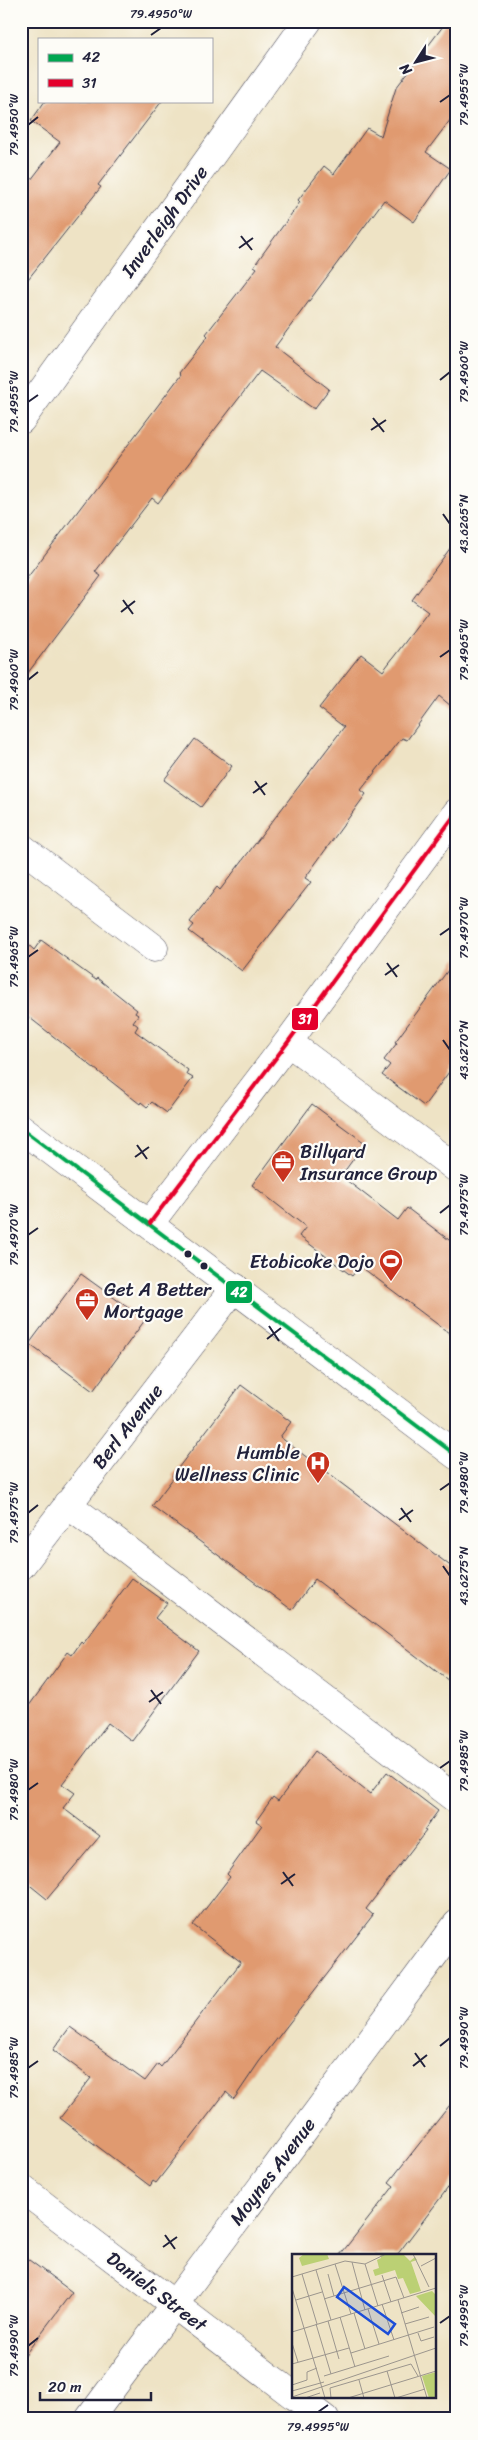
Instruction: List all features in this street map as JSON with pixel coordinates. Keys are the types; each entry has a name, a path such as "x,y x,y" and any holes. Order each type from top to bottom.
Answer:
{"street":[{"name":"Inverleigh Drive","path":"21,420 308,21"},
{"path":"150,1223 288,1042 457,812"},
{"path":"21,847 154,948"},
{"path":"288,1042 457,1169"},
{"path":"21,1128 90,1181 150,1223 457,1456"},
{"name":"Berl Avenue","path":"21,1566 235,1287"},
{"path":"67,1504 457,1800"},
{"name":"Moynes Avenue","path":"89,2419 173,2303 457,1924"},
{"name":"Daniels Street","path":"21,2188 292,2393"},
{"name":"Daniels Street","path":"298,2398 325,2419"}],"building":[{"path":"447,21 457,21 457,111 426,152 451,169 414,222 384,200 275,347 329,389 314,409 260,371 158,503 152,498 95,572 101,576 21,682 21,586 181,375 179,373 208,336 206,334 257,268 254,266 300,202 298,200 324,166 334,174 367,128 381,136 396,88"},
{"path":"44,102 161,102 98,185 101,187 21,288 21,193 60,142 31,121"},
{"path":"457,539 457,711 439,696 407,740 402,738 361,790 366,794 305,878 311,882 242,971 189,931 194,925 190,922 217,887 220,890 344,727 319,708 361,654 383,671 428,612 412,600"},
{"path":"195,739 232,766 201,807 164,780"},
{"path":"21,938 34,950 41,940 96,980 97,978 137,1010 135,1013 138,1015 133,1022 138,1026 135,1031 188,1070 186,1074 193,1078 167,1113 152,1102 147,1107 141,1102 140,1104 21,1011"},
{"path":"457,958 457,1061 424,1106 382,1075 390,1065 384,1060 397,1043 395,1042"},
{"path":"312,1104 365,1143 341,1176 398,1220 407,1208 457,1246 457,1339 360,1266 352,1276 299,1236 306,1227 252,1185"},
{"path":"81,1274 145,1320 93,1391 29,1344"},
{"path":"241,1385 291,1422 280,1437 457,1571 457,1687 315,1579 292,1610 152,1506 174,1477 172,1476"},
{"path":"132,1578 167,1603 155,1618 199,1651 132,1741 108,1723 62,1784 75,1793 63,1808 100,1836 47,1899 21,1878 21,1732 30,1718 23,1714 68,1652 72,1655 81,1642 83,1644"},
{"path":"315,1751 370,1794 387,1772 438,1811 424,1830 426,1831 366,1909 373,1915 259,2062 234,2099 226,2092 156,2183 153,2181 150,2186 60,2118 91,2078 53,2050 70,2027 145,2081 158,2064 161,2067 241,1962 193,1925 230,1877 227,1874 262,1825 256,1821 273,1797 278,1801"},
{"path":"457,2096 457,2176 398,2254 341,2254 394,2186 389,2182"},
{"path":"21,2254 72,2292 21,2360"}],"transit line":[{"name":"31","path":"150,1223 288,1042 457,812"},
{"name":"42","path":"21,1128 457,1456"}],"place":[{"name":"Billyard Insurance Group","path":"283,1183"},
{"name":"Etobicoke Dojo","path":"391,1282"},
{"name":"Get A Better Mortgage","path":"87,1321"},
{"name":"Humble Wellness Clinic","path":"318,1484"}]}
